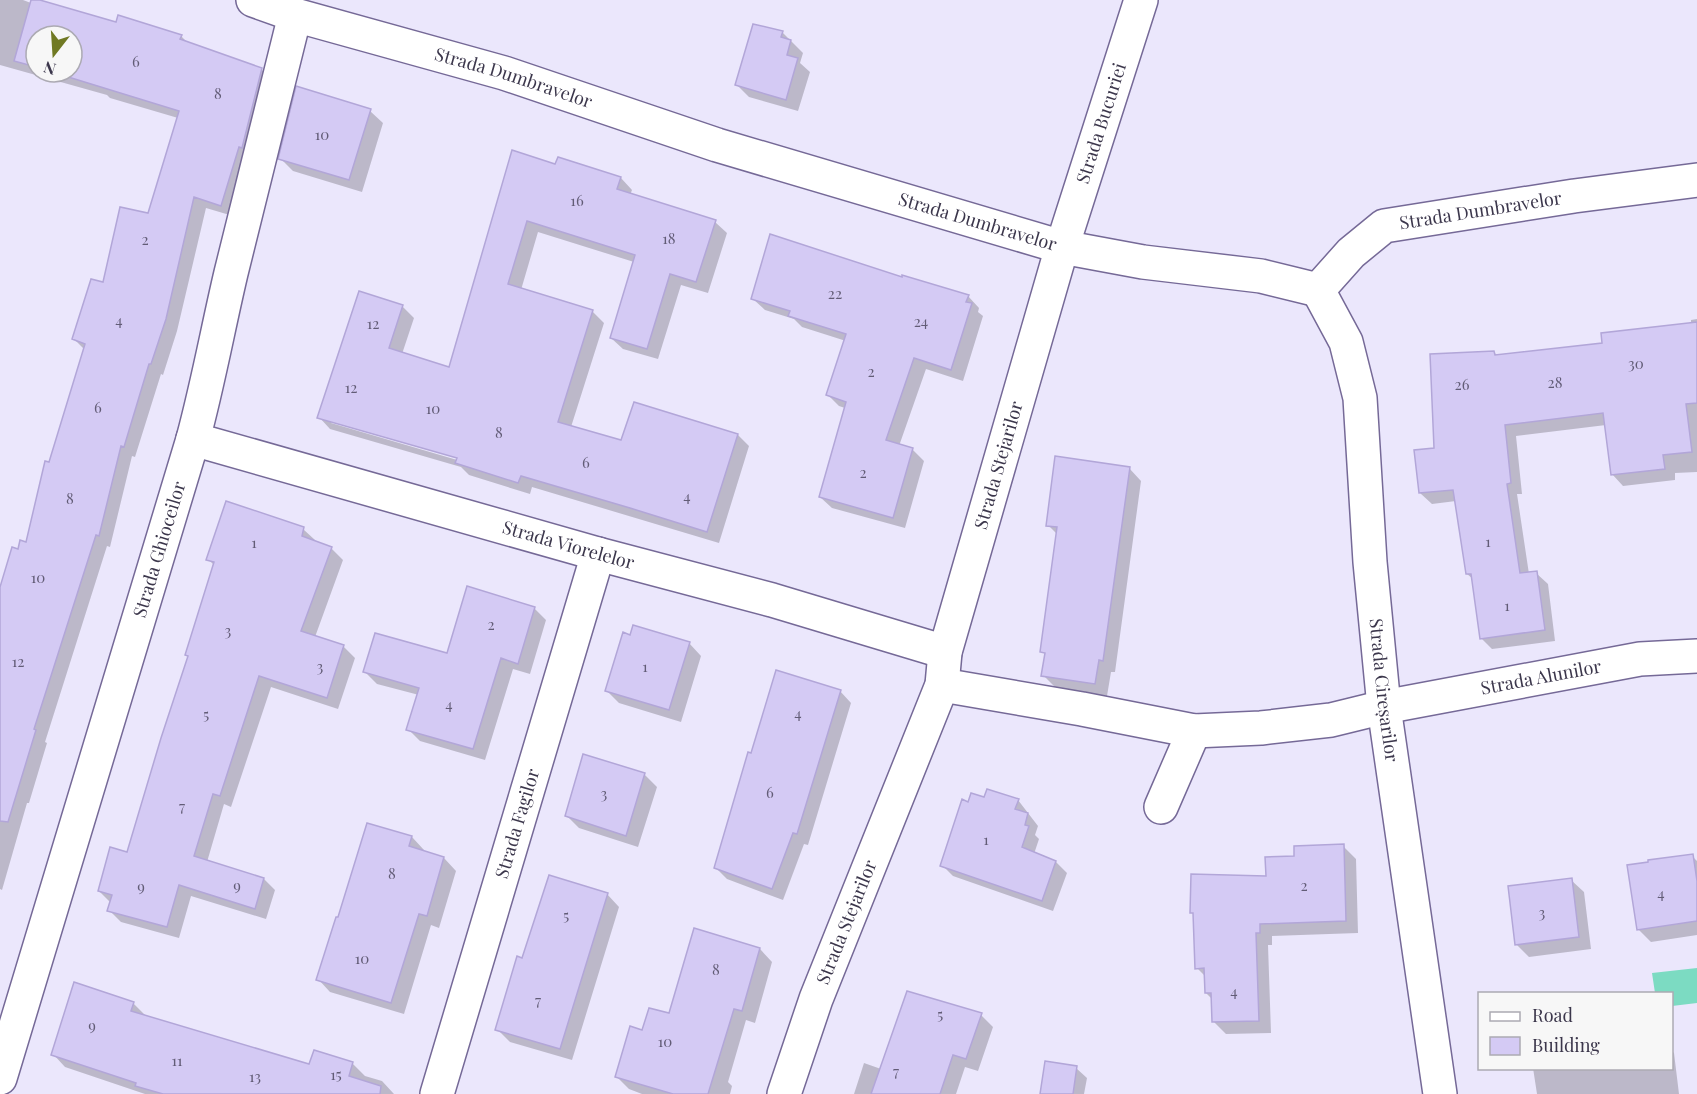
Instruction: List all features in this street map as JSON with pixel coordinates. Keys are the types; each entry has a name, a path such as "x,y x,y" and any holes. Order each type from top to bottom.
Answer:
{"street":[{"name":"Strada Dumbravelor","path":"253,0 295,15 504,73 717,145 1062,247 1143,262 1262,276 1318,290 1351,253 1384,226 1574,196 1697,180"},
{"name":"Strada Bucuriei","path":"1062,247 1141,0"},
{"name":"Strada Ghioceilor","path":"0,1078 193,439 208,383 231,273 295,15"},
{"name":"Strada Stejarilor","path":"784,1094 816,999 942,685 945,652 1062,247"},
{"name":"Strada Cireșarilor","path":"1318,290 1346,342 1360,399 1370,562 1384,707 1440,1094"},
{"name":"Strada Viorelelor","path":"193,439 598,554 772,600 945,652"},
{"name":"Strada Fagilor","path":"437,1094 598,554"},
{"name":"Strada Alunilor","path":"1384,707 1640,659 1697,656"},
{"path":"942,685 1194,731 1261,728 1331,720 1384,707"},
{"path":"1161,807 1194,731"}],"shaded area":[{"path":"1697,968 1697,1003 1673,1006 1673,992 1655,992 1652,973"}],"building":[{"path":"31,0 40,0 116,22 118,15 182,35 180,39 262,68 242,148 239,147 221,206 194,197 166,319 151,364 149,364 124,447 121,446 99,536 96,535 34,729 36,730 8,822 0,821 0,587 12,547 18,549 20,540 26,542 45,461 49,462 85,344 72,339 91,279 103,282 120,207 148,213 179,111 84,82 84,24 24,24"},
{"path":"753,24 783,31 781,37 791,40 787,55 798,58 786,100 735,85"},
{"path":"24,25 24,64 14,61"},
{"path":"296,86 371,109 349,180 278,159"},
{"path":"512,150 555,164 558,157 621,177 617,189 716,220 696,282 670,274 647,349 610,338 635,255 527,221 508,284 593,310 558,422 621,440 634,402 738,434 707,532 521,476 518,483 455,463 457,458 317,418 359,291 403,305 389,348 449,367"},
{"path":"770,234 902,277 902,275 969,295 966,302 972,303 951,370 914,358 886,440 913,448 893,518 819,497 846,402 826,395 846,334 788,316 790,311 751,299"},
{"path":"1697,322 1697,403 1686,404 1692,452 1663,455 1665,469 1611,475 1603,413 1505,425 1511,483 1507,484 1520,573 1537,571 1545,630 1480,639 1471,574 1466,574 1453,490 1419,493 1414,450 1434,448 1430,354 1494,351 1495,355 1602,343 1601,333"},
{"path":"1055,456 1130,467 1103,661 1099,660 1095,684 1041,676 1045,653 1040,652 1057,527 1046,526"},
{"path":"226,501 304,527 302,536 332,547 301,631 344,645 327,698 259,676 220,796 213,794 194,856 264,878 255,909 179,885 167,927 107,911 112,895 98,891 110,847 127,852 188,656 185,655 214,562 206,560"},
{"path":"467,586 535,607 518,664 501,658 473,749 406,730 419,688 363,672 375,633 447,653"},
{"path":"633,625 690,642 669,710 605,691 623,632 630,635"},
{"path":"776,670 841,690 797,834 793,833 772,889 714,868 748,752 751,753"},
{"path":"583,754 645,773 626,836 565,816"},
{"path":"987,789 1019,799 1015,809 1028,813 1025,825 1029,826 1022,847 1056,861 1042,901 940,866 962,799 968,802 971,793 984,797"},
{"path":"367,823 412,836 409,846 444,857 427,916 419,914 391,1003 316,980"},
{"path":"1344,844 1346,921 1260,924 1260,933 1256,933 1259,1021 1212,1022 1211,993 1205,993 1204,968 1195,969 1193,913 1190,913 1191,874 1266,876 1265,857 1294,856 1294,846"},
{"path":"1693,854 1697,881 1697,921 1637,930 1627,865"},
{"path":"549,875 608,893 560,1049 495,1030 517,956 522,958"},
{"path":"1572,878 1579,937 1515,945 1508,886"},
{"path":"694,928 760,948 742,1011 734,1009 708,1094 673,1094 615,1077 630,1026 642,1030 649,1008 669,1013"},
{"path":"74,982 134,1002 131,1011 309,1064 314,1050 353,1062 349,1076 381,1086 380,1094 163,1094 135,1086 136,1083 51,1055"},
{"path":"907,991 982,1013 966,1059 953,1055 940,1094 871,1094"},
{"path":"1045,1061 1077,1066 1073,1094 1040,1094"}]}
